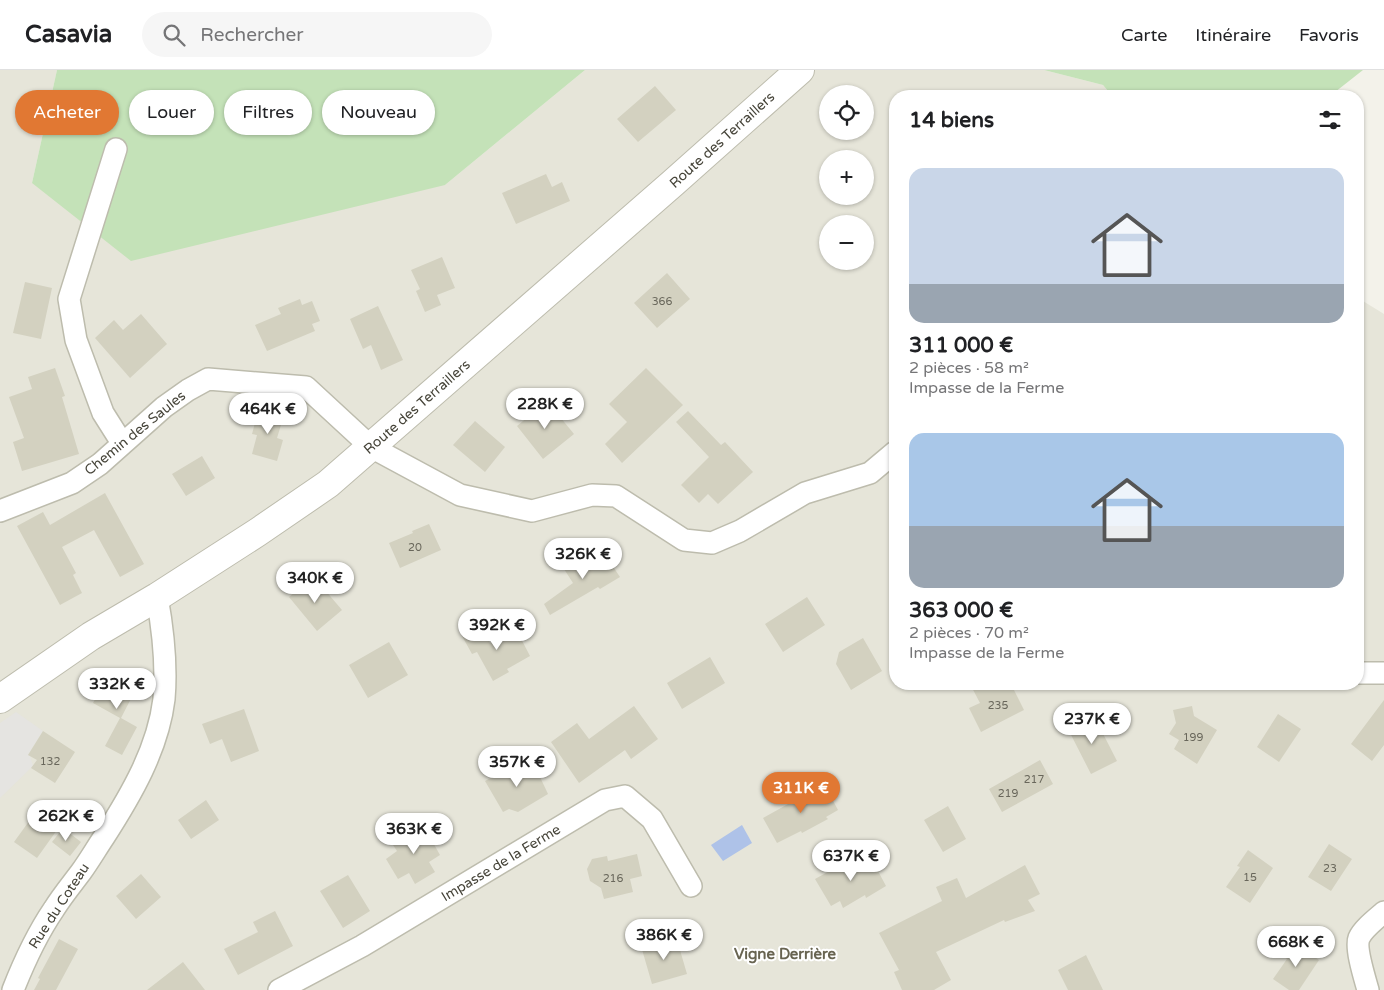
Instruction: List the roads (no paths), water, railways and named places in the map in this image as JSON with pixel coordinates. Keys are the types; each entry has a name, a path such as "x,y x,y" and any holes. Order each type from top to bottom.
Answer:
{"street":[{"name":"Route des Terraillers","path":"0,699 91,636 157,597 298,506 328,484 674,183 800,70"},
{"path":"116,149 69,300 76,340 103,413 122,443"},
{"name":"Chemin des Saules","path":"0,511 72,483 100,464 164,406 208,378 306,387 370,447 460,495 532,512 592,495 616,496 684,540 712,543 740,531 805,493 870,472 889,457"},
{"name":"Rue du Coteau","path":"13,990 32,945 54,908 115,820 138,780 153,744 164,700 165,677 164,650 157,597"},
{"path":"1364,673 1384,674"},
{"name":"Impasse de la Ferme","path":"280,990 362,946 605,800 625,796 652,819 691,886"},
{"path":"1368,990 1358,951 1359,939 1369,925 1384,912"}],"water":[{"path":"742,825 752,843 723,861 711,845"}],"district":[{"name":"Vigne Derrière","path":"785,954"}]}
